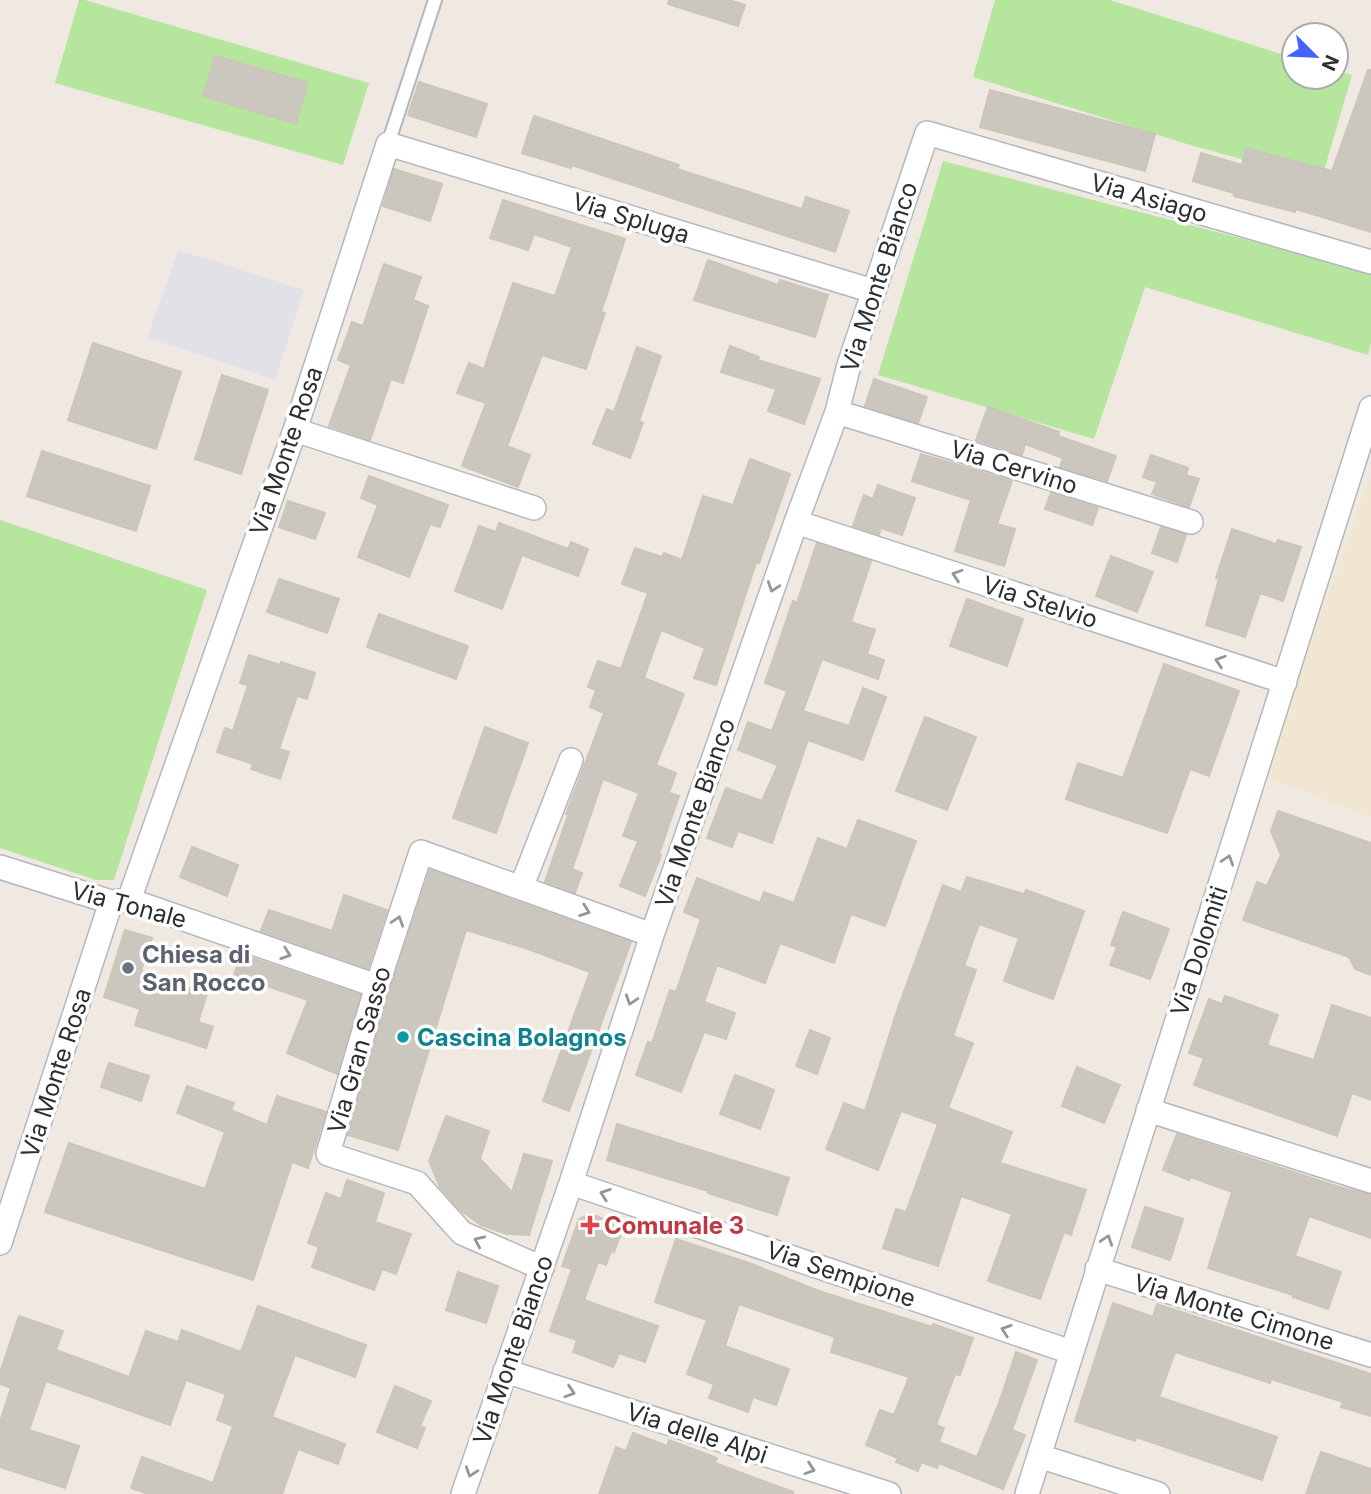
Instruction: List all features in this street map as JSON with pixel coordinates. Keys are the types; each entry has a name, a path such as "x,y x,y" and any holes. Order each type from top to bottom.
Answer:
{"street":[{"name":"Via Asiago","path":"927,133 1371,262"},
{"name":"Via Monte Bianco","path":"463,1494 571,1183 652,935 837,412 849,365 927,133"},
{"name":"Via Spluga","path":"388,145 873,291"},
{"name":"Via Monte Rosa","path":"0,1244 120,901 295,430 388,145"},
{"name":"Via Dolomiti","path":"1027,1494 1371,408"},
{"name":"Via Cervino","path":"837,412 1191,522"},
{"path":"295,430 534,508"},
{"name":"Via Stelvio","path":"796,522 1284,682"},
{"path":"571,760 521,888 652,935"},
{"name":"Via Gran Sasso","path":"521,888 421,852 377,986 328,1154 417,1183 461,1233 541,1268"},
{"name":"Via Tonale","path":"0,867 120,901 377,986"},
{"path":"1148,1110 1371,1181"},
{"name":"Via Sempione","path":"571,1183 1070,1352"},
{"name":"Via Monte Cimone","path":"1097,1269 1371,1355"},
{"name":"Via delle Alpi","path":"505,1371 889,1494"},
{"path":"1039,1456 1158,1494"}],"lane":[{"name":"Via Monte Rosa","path":"388,145 435,0"}],"shaded area":[{"path":"178,250 304,290 275,380 147,338"},
{"path":"1371,475 1371,817 1263,776"}],"green space":[{"path":"79,0 369,83 343,165 55,83"},
{"path":"995,0 1110,0 1280,54 1280,91 1347,91 1321,181 1190,145 973,77"},
{"path":"943,161 1371,272 1371,343 1368,355 1145,287 1094,439 878,375"},
{"path":"0,520 207,590 114,880 96,880 0,848"}],"building":[{"path":"669,0 729,0 745,5 738,26 668,4"},
{"path":"215,56 308,83 296,124 203,96"},
{"path":"1368,70 1371,70 1371,232 1296,209 1295,212 1234,196 1234,193 1193,181 1201,153 1242,165 1246,148 1332,171"},
{"path":"419,82 487,104 476,137 408,115"},
{"path":"990,90 1155,134 1145,171 980,127"},
{"path":"534,116 679,165 677,169 802,209 806,197 849,211 835,252 572,165 571,168 522,153"},
{"path":"394,169 442,184 430,221 383,206"},
{"path":"503,200 625,239 601,312 605,313 586,369 542,355 507,446 530,455 518,487 462,466 486,403 457,393 469,363 484,369 513,283 555,296 572,247 534,234 528,250 490,238"},
{"path":"708,260 778,285 780,280 828,295 815,337 694,300"},
{"path":"384,264 421,277 413,300 428,306 403,383 391,379 370,440 329,426 351,365 338,360 352,322 363,326"},
{"path":"93,343 181,372 156,449 68,420"},
{"path":"730,346 759,357 758,360 820,379 804,424 768,411 776,389 721,372"},
{"path":"637,347 661,356 639,421 643,423 630,458 593,444 607,409 614,412"},
{"path":"222,375 268,390 241,474 195,459"},
{"path":"874,379 927,397 918,423 865,406"},
{"path":"988,407 1116,456 1107,481 1060,467 1063,458 1025,444 1022,455 976,440"},
{"path":"42,451 150,486 136,531 27,496"},
{"path":"921,454 1012,481 997,524 1015,529 1004,566 955,551 971,500 912,481"},
{"path":"1151,455 1188,468 1186,475 1199,479 1189,507 1152,494 1157,482 1143,477"},
{"path":"750,459 790,474 759,563 756,563 716,685 694,678 705,648 661,630 644,678 684,694 656,765 676,773 669,793 679,796 645,896 620,886 638,841 623,836 639,793 603,779 572,869 582,873 575,893 545,882 568,815 566,814 604,713 590,707 596,690 588,687 598,661 621,669 648,593 622,584 635,548 662,557 664,553 682,560 703,496 733,505"},
{"path":"369,476 448,505 440,527 430,524 409,577 358,557 378,505 361,498"},
{"path":"878,485 915,498 902,535 881,528 879,535 853,526 864,495 873,499"},
{"path":"1051,493 1098,508 1092,525 1045,509"},
{"path":"288,501 325,513 315,539 279,527"},
{"path":"499,523 568,549 571,542 588,549 578,576 522,555 502,609 455,591 479,526 496,532"},
{"path":"1161,527 1186,535 1177,562 1152,553"},
{"path":"1232,529 1276,544 1278,540 1301,547 1283,601 1260,593 1245,637 1206,625 1219,579 1216,578"},
{"path":"817,543 871,561 851,622 875,630 867,654 884,660 878,679 822,659 803,711 849,726 863,688 886,697 863,760 808,740 772,843 738,831 732,847 707,838 726,788 762,801 778,765 738,750 748,722 772,731 787,691 765,683 793,601 797,603"},
{"path":"1111,556 1153,572 1137,612 1096,596"},
{"path":"279,579 339,599 327,633 267,612"},
{"path":"967,599 1023,619 1007,666 950,646"},
{"path":"379,614 468,646 456,679 367,647"},
{"path":"249,655 315,673 307,699 297,696 279,749 289,752 280,779 251,769 253,764 217,752 225,728 233,731 248,685 240,683"},
{"path":"1164,664 1239,691 1209,776 1190,769 1167,833 1066,799 1078,763 1123,778"},
{"path":"925,717 976,737 947,810 896,791"},
{"path":"485,727 528,743 496,833 453,818"},
{"path":"1278,811 1371,843 1371,975 1355,969 1349,957 1243,920 1257,882 1267,886 1281,855 1271,831"},
{"path":"858,820 916,841 885,926 851,914 834,963 780,943 765,983 717,965 704,1002 735,1013 726,1039 704,1032 681,1092 636,1075 648,1042 652,1043 670,990 676,992 701,919 684,912 697,878 760,903 764,892 794,903 818,838 847,849"},
{"path":"192,847 238,865 227,896 180,877"},
{"name":"Cascina Bolagnos","path":"430,870 631,942 569,1111 543,1101 590,972 466,930 398,1150 348,1135 390,990"},
{"path":"967,877 1024,894 1026,890 1084,911 1053,999 1004,981 1019,938 979,924 964,966 976,970 953,1036 973,1043 948,1108 1012,1132 1000,1163 1086,1190 1071,1235 1064,1232 1040,1299 988,1281 1012,1214 961,1196 938,1266 883,1248 896,1209 906,1212 938,1124 901,1111 878,1170 826,1149 844,1103 865,1111 898,1008 943,885 961,892"},
{"path":"344,895 387,910 368,968 261,931 269,910 332,931"},
{"path":"1123,912 1169,929 1150,979 1110,965 1117,947 1111,945"},
{"path":"125,930 152,938 141,971 207,994 198,1022 213,1027 206,1048 135,1025 140,1009 104,997"},
{"path":"241,954 360,995 337,1074 287,1053 308,1000 234,975"},
{"path":"1225,996 1278,1015 1267,1045 1314,1060 1332,1005 1371,1018 1371,1100 1352,1093 1337,1136 1194,1085 1204,1058 1189,1053 1209,999 1222,1004"},
{"path":"810,1030 830,1038 817,1074 796,1066"},
{"path":"109,1063 149,1076 141,1101 101,1087"},
{"path":"1077,1067 1120,1085 1104,1123 1062,1106"},
{"path":"735,1075 774,1090 760,1129 720,1114"},
{"path":"187,1086 234,1103 231,1110 267,1125 277,1096 326,1112 308,1168 292,1162 253,1280 45,1212 69,1143 205,1189 225,1132 177,1113"},
{"path":"446,1116 489,1131 480,1159 512,1192 524,1154 552,1161 529,1235 507,1234 481,1225 459,1209 440,1187 429,1161"},
{"path":"617,1124 789,1178 777,1215 607,1160"},
{"path":"1177,1134 1371,1195 1371,1238 1309,1216 1295,1256 1341,1272 1328,1309 1208,1268 1232,1192 1163,1170"},
{"path":"347,1180 384,1193 375,1222 411,1234 396,1274 382,1269 374,1290 312,1267 319,1247 308,1243 326,1193 341,1199"},
{"path":"1145,1207 1183,1219 1170,1260 1132,1247"},
{"path":"590,1214 624,1226 606,1265 598,1262 584,1300 658,1326 645,1362 619,1353 613,1367 573,1352 577,1340 550,1331 572,1269 562,1266 579,1219"},
{"path":"676,1239 752,1264 819,1291 973,1338 960,1375 955,1374 936,1425 944,1428 939,1442 977,1457 1016,1352 1037,1360 1012,1430 1025,1435 1003,1489 939,1463 937,1468 921,1462 918,1471 896,1462 898,1458 866,1445 880,1410 894,1415 909,1377 831,1352 835,1337 739,1304 725,1346 789,1369 776,1405 753,1397 748,1412 709,1398 714,1384 687,1374 707,1320 655,1302"},
{"path":"458,1272 498,1286 486,1323 446,1310"},
{"path":"1113,1303 1153,1317 1157,1304 1371,1374 1371,1416 1341,1407 1343,1402 1271,1379 1270,1383 1175,1352 1159,1397 1277,1437 1262,1480 1136,1437 1135,1441 1075,1421"},
{"path":"258,1306 366,1345 355,1377 295,1355 272,1417 345,1444 338,1464 298,1449 282,1494 148,1494 131,1488 142,1457 213,1483 233,1426 217,1420 226,1394 186,1380 170,1425 46,1381 29,1430 79,1446 65,1488 0,1467 0,1422 11,1388 0,1384 0,1373 19,1316 63,1331 56,1350 129,1377 146,1331 178,1342 182,1330 241,1352"},
{"path":"395,1386 431,1401 420,1426 425,1428 417,1448 377,1432"},
{"path":"633,1433 667,1446 669,1440 717,1458 715,1463 793,1494 599,1494 616,1447 626,1451"},
{"path":"1321,1452 1371,1469 1371,1494 1306,1494"}],"place":[{"name":"Chiesa di San Rocco","path":"128,968"},
{"name":"Cascina Bolagnos","path":"403,1037"},
{"name":"Comunale 3","path":"590,1225"}]}
